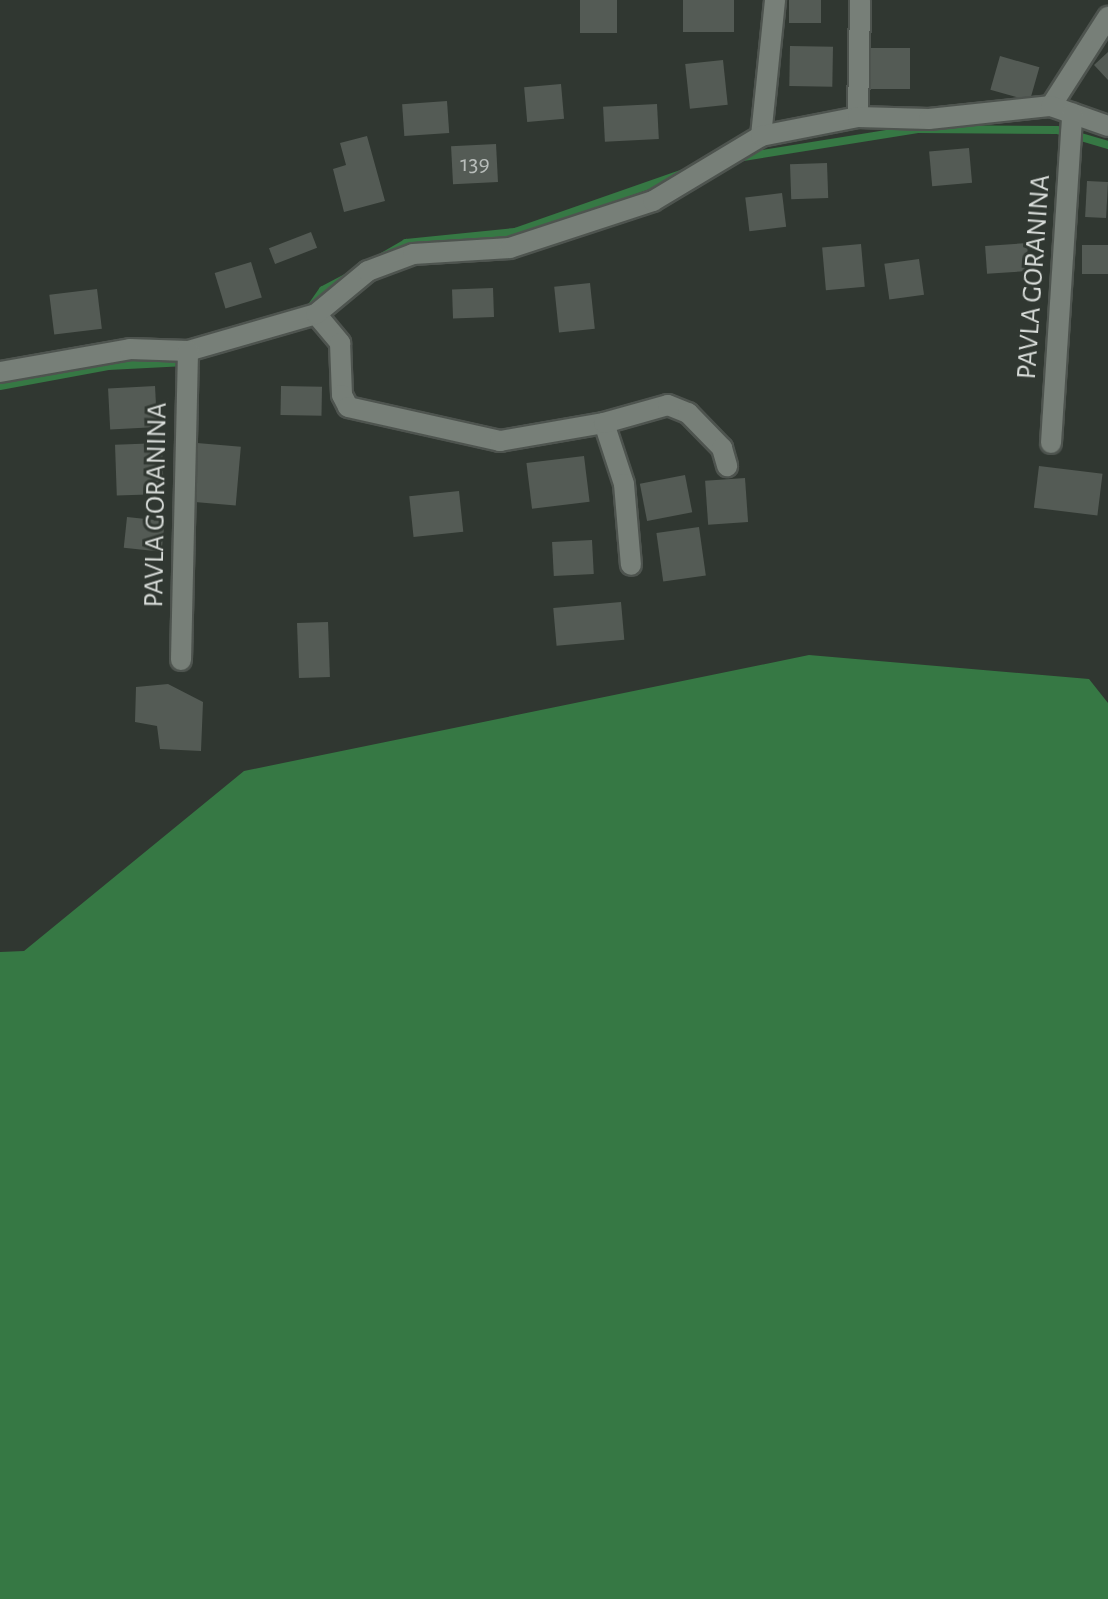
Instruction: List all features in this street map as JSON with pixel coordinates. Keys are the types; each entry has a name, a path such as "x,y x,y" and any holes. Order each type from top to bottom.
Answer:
{"street":[{"path":"761,136 775,0"},
{"path":"858,117 860,0"},
{"path":"1051,106 1108,17"},
{"path":"0,372 130,349 188,351 316,314 368,271 413,254 510,248 653,201 761,136 858,117 929,119 1051,106 1108,126"},
{"name":"PAVLA GORANINA","path":"1051,443 1072,114"},
{"path":"316,314 340,343 342,395 348,407 500,441 604,423 668,405 688,413 722,448 727,466"},
{"name":"PAVLA GORANINA","path":"181,660 188,351"},
{"path":"604,423 624,484 631,565"}],"shaded area":[{"path":"809,655 1089,679 1108,703 1108,1599 0,1599 0,952 24,951 244,771"}],"building":[{"path":"580,0 617,0 617,33 580,33"},
{"path":"683,0 734,0 734,32 683,32"},
{"path":"789,0 821,0 821,23 789,23"},
{"path":"790,46 833,47 832,87 789,86"},
{"path":"867,48 910,48 910,89 867,89"},
{"path":"1108,52 1108,80 1094,65"},
{"path":"1000,56 1039,67 1030,101 990,90"},
{"path":"723,60 728,105 690,109 685,64"},
{"path":"561,84 564,119 527,122 524,87"},
{"path":"447,101 449,133 404,136 402,104"},
{"path":"657,104 659,139 605,142 603,107"},
{"path":"367,136 385,201 344,212 333,169 346,165 340,143"},
{"path":"496,144 498,182 453,184 451,146"},
{"path":"969,148 972,183 932,186 929,151"},
{"path":"827,163 828,198 791,199 790,164"},
{"path":"1087,181 1108,182 1106,218 1085,217"},
{"path":"782,193 786,227 749,231 745,198"},
{"path":"311,232 317,248 275,264 269,248"},
{"path":"1027,243 1029,271 987,274 985,246"},
{"path":"861,244 865,287 826,290 822,247"},
{"path":"1082,245 1108,245 1108,274 1082,274"},
{"path":"919,259 924,295 889,300 884,264"},
{"path":"251,262 262,297 225,308 215,273"},
{"path":"590,283 595,329 559,333 554,287"},
{"path":"493,288 494,317 453,318 452,289"},
{"path":"97,289 102,329 54,335 49,295"},
{"path":"155,386 157,427 110,429 108,388"},
{"path":"281,386 322,387 321,416 280,415"},
{"path":"162,443 164,494 117,496 115,445"},
{"path":"197,443 241,447 236,506 192,502"},
{"path":"584,456 590,502 532,509 526,463"},
{"path":"1039,466 1103,474 1097,515 1034,508"},
{"path":"685,475 692,512 647,521 640,484"},
{"path":"745,478 748,522 708,525 705,481"},
{"path":"459,491 463,532 414,537 409,496"},
{"path":"127,517 165,521 162,552 124,548"},
{"path":"699,527 706,576 663,582 656,533"},
{"path":"592,540 594,574 554,576 552,542"},
{"path":"621,602 624,640 557,646 553,608"},
{"path":"328,622 330,677 299,678 297,623"},
{"path":"168,684 203,702 201,751 160,749 157,726 135,722 136,687"}],"waterway":[{"path":"737,158 918,129 1057,130 1108,145"},
{"path":"382,257 406,243 515,232 686,172"},
{"path":"309,310 323,290 349,276"},
{"path":"0,386 108,366 186,362"}]}
